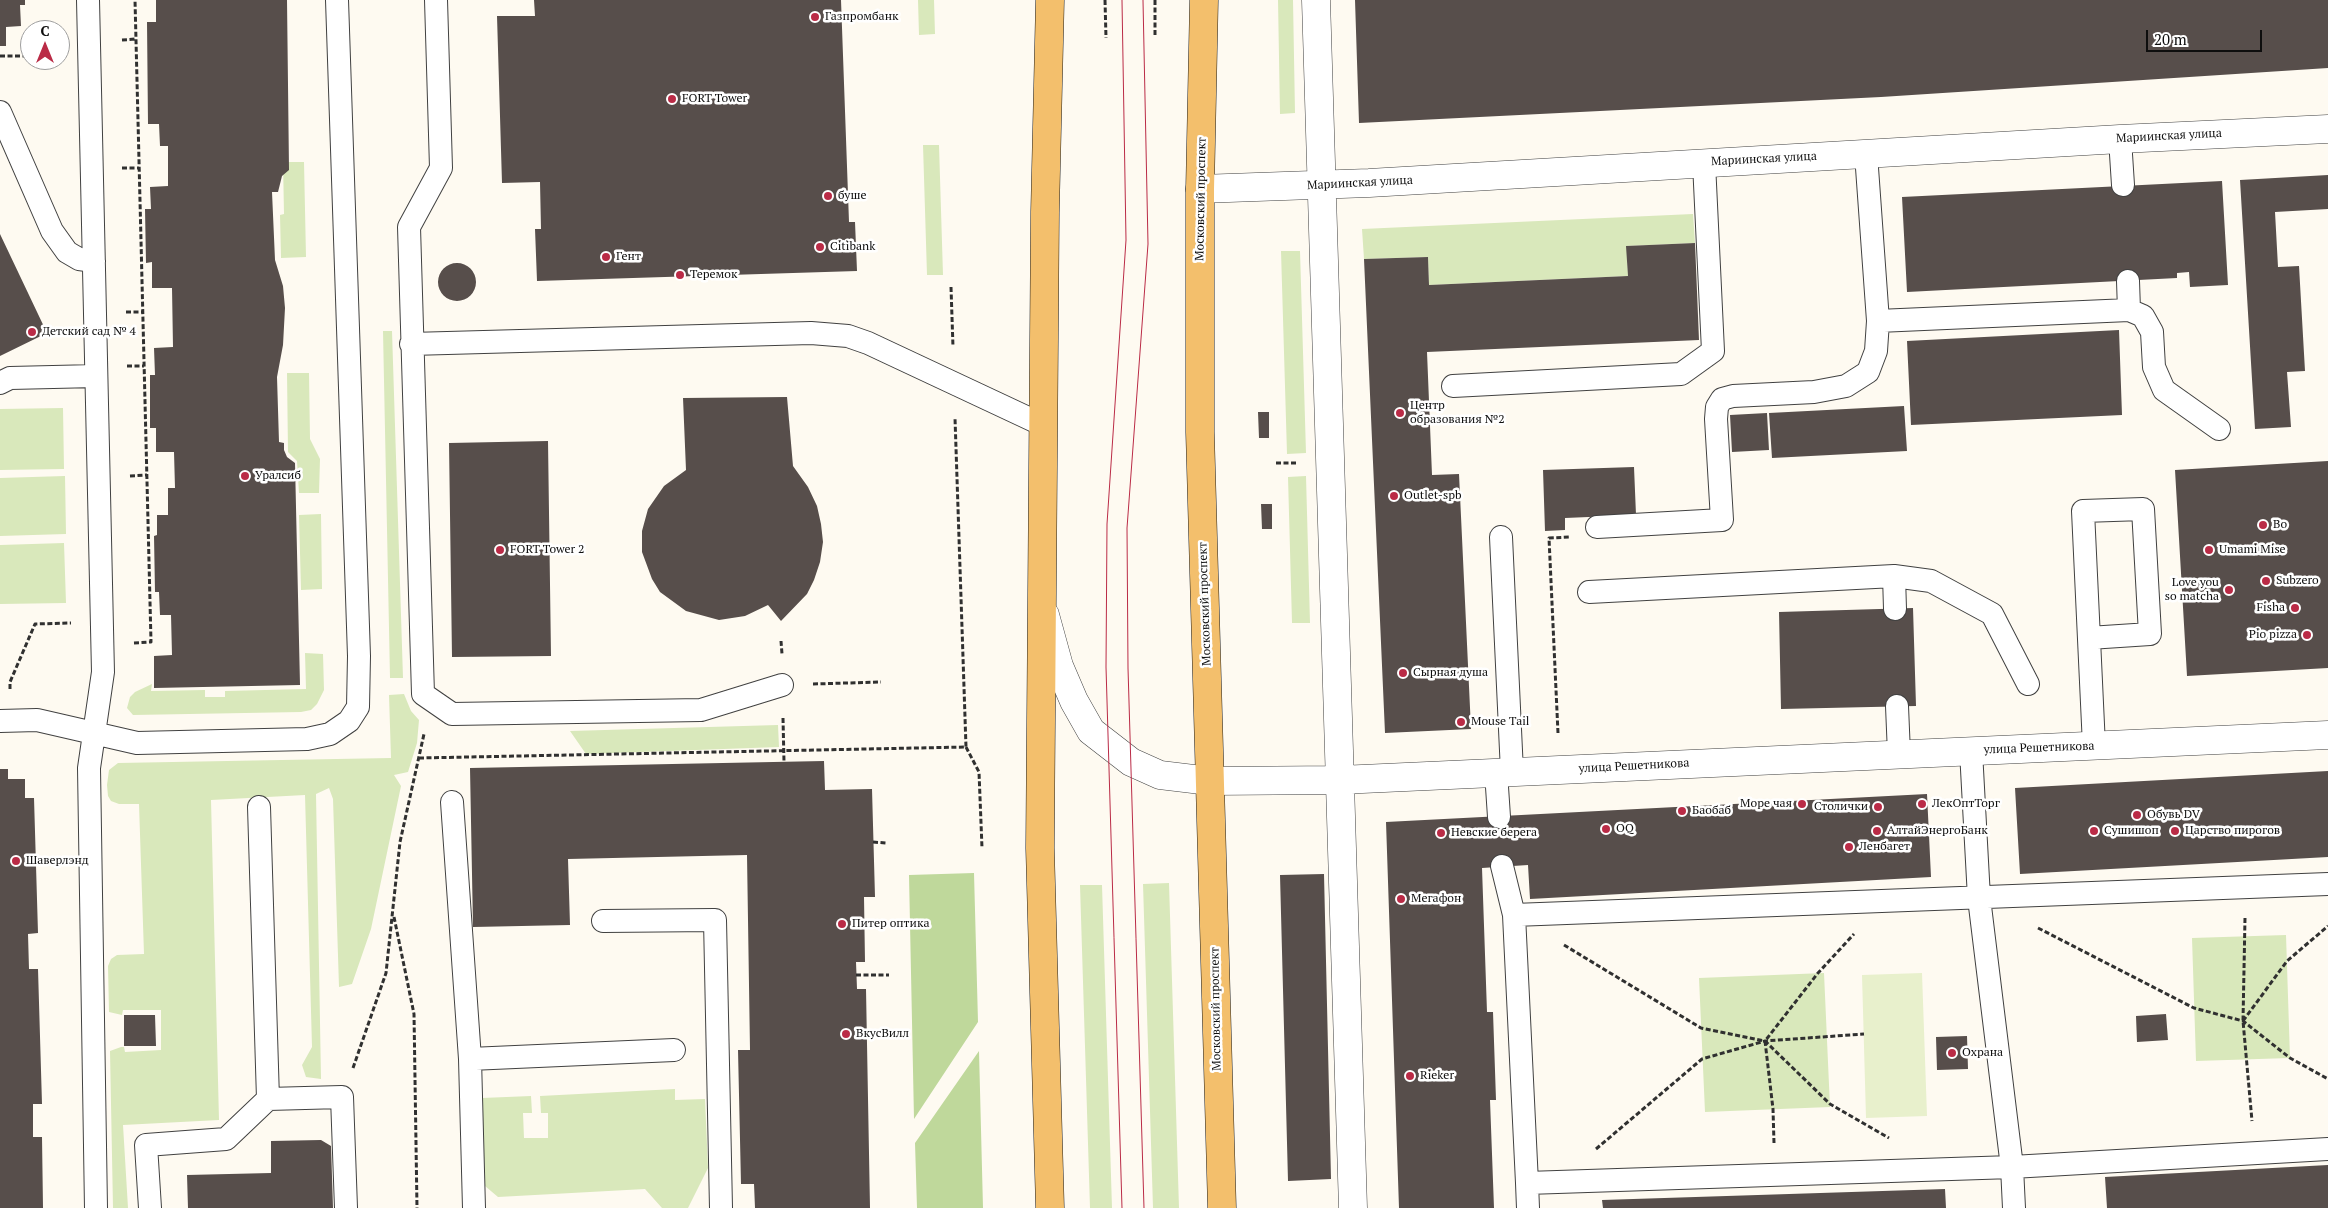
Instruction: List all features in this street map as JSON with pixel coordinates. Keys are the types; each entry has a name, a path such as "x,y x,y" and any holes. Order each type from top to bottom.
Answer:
{"main road":[{"path":"1050,0 1045,212 1040,848 1050,1208"},
{"name":"Московский проспект","path":"1204,0 1200,189 1200,432 1222,1208"}],"street":[{"path":"1034,0 1049,32"},
{"path":"1316,0 1353,1208"},
{"name":"Мариинская улица","path":"1200,189 1322,185 2120,139 2328,129"},
{"name":"улица Решетникова","path":"1042,604 1059,666 1074,701 1091,731 1131,762 1160,775 1210,782 1340,780 2328,735"}],"lane":[{"path":"88,0 103,672 89,768 96,1208"},
{"path":"0,721 37,720 137,743 307,739 330,734 349,721 358,707 358,647 337,0"},
{"path":"436,0 441,168 408,227 423,694 452,714 701,710 782,685"},
{"path":"0,112 52,231 68,252 79,259 94,261"},
{"path":"2120,139 2123,185"},
{"path":"1597,527 1722,520 1716,419 1717,407 1722,399 1733,396 1814,392 1846,386 1868,372 1876,351 1878,321 1866,154"},
{"path":"1453,386 1681,374 1713,351 1704,163"},
{"path":"2128,281 2129,310"},
{"path":"1878,321 2129,310 2143,316 2152,332 2154,367 2164,390 2219,429"},
{"path":"411,344 811,333 848,336 1043,425"},
{"path":"0,383 10,378 96,376"},
{"path":"2089,638 2150,634 2143,509 2083,511 2094,746"},
{"path":"1499,817 1504,772 1501,536"},
{"path":"1894,576 1895,609"},
{"path":"1589,592 1894,576 1931,581 1992,614 2028,684"},
{"path":"1897,706 1899,754"},
{"path":"1971,751 1980,898 2012,1167 2014,1208"},
{"path":"452,802 470,1060 474,1208"},
{"path":"259,807 268,1099"},
{"path":"1502,866 1514,915 1528,1208"},
{"path":"1514,915 2328,884"},
{"path":"603,921 715,920 721,1208"},
{"path":"470,1060 674,1050"},
{"path":"150,1208 146,1145 226,1139 268,1099 342,1097 346,1208"},
{"path":"1527,1183 2012,1167 2328,1149"}],"path":[{"path":"129,643 151,642 135,0"},
{"path":"1105,0 1106,38"},
{"path":"1155,0 1155,37"},
{"path":"115,40 136,39"},
{"path":"0,56 20,56"},
{"path":"118,168 139,168"},
{"path":"951,287 966,747 979,772 982,848"},
{"path":"121,312 143,312"},
{"path":"122,366 144,366"},
{"path":"1276,463 1299,463"},
{"path":"125,476 147,475"},
{"path":"1558,733 1549,538 1568,538 1577,528 1597,527"},
{"path":"10,690 10,682 35,624 77,623"},
{"path":"782,685 881,682"},
{"path":"342,1097 386,973 400,842 426,724 423,694"},
{"path":"419,758 966,747"},
{"path":"873,842 886,843"},
{"path":"2243,887 2245,937 2243,1021 2255,1153"},
{"path":"1775,1174 1773,1109 1765,1041 1818,973 1886,901"},
{"path":"393,914 414,1014 418,1208"},
{"path":"2033,925 2194,1008 2243,1021 2290,1058 2328,1079"},
{"path":"2243,1021 2287,961 2328,926"},
{"path":"1562,944 1701,1028 1765,1041 1830,1104 1896,1142"},
{"path":"856,975 889,975"},
{"path":"1558,1181 1702,1060 1765,1041 1864,1034"}],"green space":[{"path":"918,0 934,0 935,34 919,35"},
{"path":"1278,0 1293,0 1295,113 1280,114"},
{"path":"923,145 939,145 943,275 927,275"},
{"path":"283,162 304,162 306,257 281,258 280,215 284,214"},
{"path":"1693,214 1695,243 1627,246 1628,276 1429,285 1428,257 1364,259 1362,229"},
{"path":"1281,251 1300,251 1306,453 1287,454"},
{"path":"383,331 392,331 403,678 390,678"},
{"path":"287,373 309,373 310,439 320,459 319,493 299,493 297,461 288,452"},
{"path":"63,408 64,469 0,470 0,409"},
{"path":"65,476 66,534 0,536 0,478"},
{"path":"1306,476 1310,623 1292,623 1288,477"},
{"path":"321,514 322,589 301,590 299,515"},
{"path":"64,543 66,603 0,604 0,545"},
{"path":"305,653 323,654 324,690 317,704 311,710 301,712 133,715 127,708 130,697 135,692 152,684 151,691 205,690 205,697 225,697 225,691 306,689"},
{"path":"404,694 411,711 419,720 417,743 408,772 394,775 401,786 371,929 352,984 339,987 333,799 329,788 316,794 321,1079 306,1077 302,1065 312,1047 305,795 211,800 219,1120 123,1125 128,1208 113,1208 110,1051 121,1047 124,1047 125,1052 161,1050 161,1010 123,1010 122,1015 109,1012 108,966 111,959 117,955 144,954 139,804 119,804 111,801 108,796 107,785 109,770 118,763 391,758 389,695"},
{"path":"778,725 779,747 586,754 570,731"},
{"path":"974,873 978,1022 914,1119 909,875"},
{"path":"1169,883 1179,1208 1153,1208 1143,884"},
{"path":"1080,885 1102,885 1112,1208 1090,1208"},
{"path":"2286,935 2290,1058 2196,1061 2192,938"},
{"path":"1824,973 1830,1107 1705,1112 1699,978"},
{"path":"1922,973 1927,1116 1866,1118 1862,975"},
{"path":"979,1051 983,1208 917,1208 915,1143"},
{"path":"675,1089 675,1100 705,1099 708,1168 688,1208 662,1208 645,1189 498,1197 485,1186 482,1098 531,1096 532,1113 523,1113 524,1138 548,1138 548,1113 541,1113 540,1096"}],"building":[{"path":"0,0 25,0 25,5 20,5 20,26 6,27 6,46 0,46"},
{"path":"156,0 287,0 289,170 282,176 278,192 272,192 275,260 283,286 285,308 283,345 277,377 279,442 284,443 287,457 295,463 300,685 154,688 154,656 172,655 171,615 160,615 159,592 155,592 154,536 157,535 157,515 168,515 168,488 175,488 174,452 156,452 156,428 150,428 150,375 155,375 154,348 173,347 172,288 152,288 152,262 146,263 145,209 151,209 150,187 168,186 168,146 160,146 159,124 148,124 147,22 156,22"},
{"name":"FORT Tower","path":"534,0 841,0 849,222 855,222 857,271 537,281 535,229 541,229 540,182 502,183 497,16 535,16"},
{"path":"1355,0 2328,0 2328,68 1881,97 1359,123"},
{"path":"2328,175 2328,209 2275,212 2278,267 2299,266 2305,371 2287,372 2291,427 2255,429 2240,180"},
{"path":"2222,181 2228,285 2190,287 2189,272 2177,273 2177,278 1907,292 1902,197"},
{"path":"0,234 47,333 0,356"},
{"name":"Центр образования №2","path":"1695,243 1699,340 1427,352 1432,475 1459,474 1471,729 1385,733 1364,259 1428,257 1429,285 1628,276 1626,246"},
{"path":"457,263 470,269 476,282 470,295 457,301 444,295 438,282 444,269"},
{"path":"2119,330 2122,415 1911,425 1907,341"},
{"path":"787,397 793,466 808,487 817,506 821,524 823,542 820,562 814,580 807,594 781,621 768,605 745,616 719,620 686,611 660,592 652,579 642,552 642,531 648,509 664,486 686,470 683,398"},
{"path":"1904,406 1907,451 1772,458 1769,413"},
{"path":"1258,412 1269,412 1269,438 1259,438"},
{"path":"1767,413 1769,450 1732,452 1730,415"},
{"name":"FORT Tower 2","path":"548,441 551,656 452,657 449,443"},
{"path":"2328,461 2328,668 2187,676 2175,470"},
{"path":"1634,467 1636,515 1565,518 1565,530 1545,531 1543,470"},
{"path":"1261,504 1272,504 1272,529 1262,529"},
{"path":"1913,608 1916,706 1781,709 1779,612"},
{"path":"824,761 825,790 872,789 875,897 864,897 865,962 856,962 857,989 866,989 870,1208 755,1208 754,1184 741,1184 738,1050 750,1050 747,855 568,859 570,925 473,927 470,768"},
{"path":"0,769 8,769 8,779 25,779 25,798 34,798 38,933 28,934 29,969 38,969 42,1104 33,1104 33,1137 42,1137 43,1208 0,1208"},
{"path":"2328,771 2328,857 2020,874 2015,788"},
{"path":"1927,794 1931,877 1530,899 1528,865 1482,868 1487,1012 1493,1012 1496,1100 1490,1100 1494,1208 1399,1208 1386,822"},
{"path":"1324,874 1331,1179 1288,1181 1280,875"},
{"path":"2166,1014 2168,1040 2137,1042 2136,1016"},
{"path":"124,1015 155,1015 156,1046 124,1046"},
{"name":"Охрана","path":"1967,1036 1968,1069 1937,1070 1936,1037"},
{"path":"321,1140 331,1146 333,1208 188,1208 187,1175 271,1173 271,1141"},
{"path":"2328,1165 2328,1208 2107,1208 2105,1177"},
{"path":"1945,1189 1946,1208 1603,1208 1602,1200"}],"tram line":[{"path":"1122,0 1126,240 1107,524 1106,667 1122,1208"},
{"path":"1143,0 1148,244 1127,528 1128,668 1144,1208"}],"place":[{"name":"Газпромбанк","path":"815,17"},
{"name":"FORT Tower","path":"672,99"},
{"name":"буше","path":"828,196"},
{"name":"Citibank","path":"820,247"},
{"name":"Гент","path":"606,257"},
{"name":"Теремок","path":"680,275"},
{"name":"Детский сад № 4","path":"32,332"},
{"name":"Центр образования №2","path":"1400,413"},
{"name":"Уралсиб","path":"245,476"},
{"name":"Outlet-spb","path":"1394,496"},
{"name":"Bo","path":"2263,525"},
{"name":"FORT Tower 2","path":"500,550"},
{"name":"Umami Mise","path":"2209,550"},
{"name":"Subzero","path":"2266,581"},
{"name":"Love you so matcha","path":"2229,590"},
{"name":"Fisha","path":"2295,608"},
{"name":"Pio pizza","path":"2307,635"},
{"name":"Сырная душа","path":"1403,673"},
{"name":"Mouse Tail","path":"1461,722"},
{"name":"Море чая","path":"1802,804"},
{"name":"ЛекОптТорг","path":"1922,804"},
{"name":"Столички","path":"1878,807"},
{"name":"Баобаб","path":"1682,811"},
{"name":"Обувь DV","path":"2137,815"},
{"name":"OQ","path":"1606,829"},
{"name":"АлтайЭнергоБанк","path":"1877,831"},
{"name":"Сушишоп","path":"2094,831"},
{"name":"Царство пирогов","path":"2175,831"},
{"name":"Невские берега","path":"1441,833"},
{"name":"Ленбагет","path":"1849,847"},
{"name":"Шаверлэнд","path":"16,861"},
{"name":"Мегафон","path":"1401,899"},
{"name":"Питер оптика","path":"842,924"},
{"name":"ВкусВилл","path":"846,1034"},
{"name":"Охрана","path":"1952,1053"},
{"name":"Rieker","path":"1410,1076"}]}
